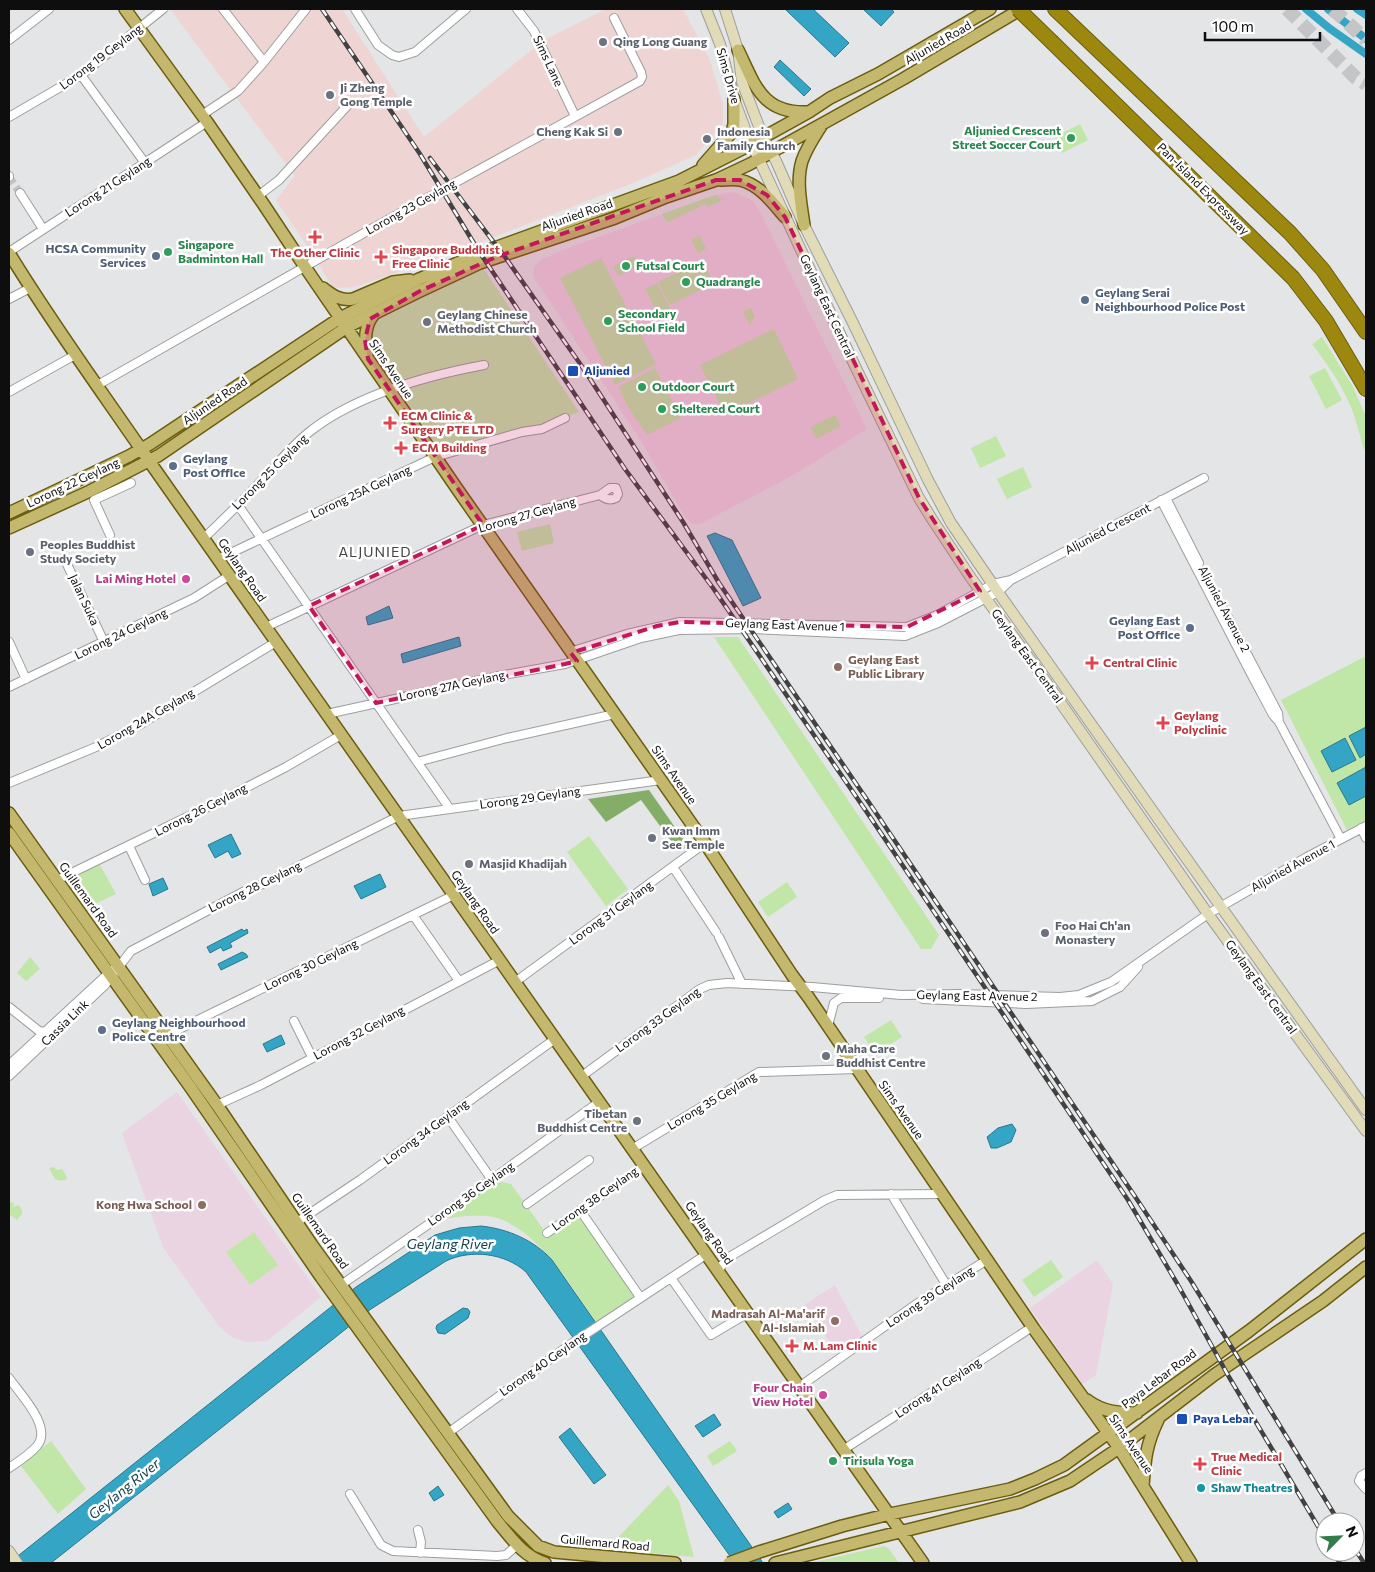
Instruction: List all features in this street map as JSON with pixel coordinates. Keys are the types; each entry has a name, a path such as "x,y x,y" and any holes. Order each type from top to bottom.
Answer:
{"highway":[{"name":"Pan-Island Expressway","path":"1020,9 1293,278 1326,321 1366,389"},
{"path":"1055,9 1290,233 1323,270 1366,332"}],"main road":[{"name":"Sims Avenue","path":"125,9 204,118 435,457 706,843 941,1194 1032,1327 1119,1448 1191,1563"},
{"name":"Sims Drive","path":"706,9 720,44 734,99 752,143"},
{"name":"Sims Drive","path":"725,9 738,50 742,82 763,137"},
{"name":"Aljunied Road","path":"141,450 343,323 419,279 489,250 654,191 697,172 809,112 830,98 878,74 990,9"},
{"name":"Aljunied Road","path":"149,461 343,323 374,314 496,257 615,218 666,197 716,180 771,152 903,79 1020,9"},
{"path":"738,50 758,91 769,102 775,107 788,112 809,112"},
{"path":"697,172 732,132 734,124 734,99"},
{"path":"804,224 799,174 802,160 822,124"},
{"name":"Geylang East Central","path":"763,137 933,490 951,523 1220,907 1366,1110"},
{"name":"Geylang East Central","path":"752,143 785,217 919,498 947,543 1208,914 1366,1131"},
{"path":"716,180 740,180 755,187 766,195 785,217"},
{"name":"Geylang Road","path":"9,253 30,288 96,386 924,1563"},
{"path":"316,284 333,296 347,300 354,299 393,282 419,279"},
{"path":"368,359 365,340 366,329 374,314"},
{"name":"Lorong 22 Geylang","path":"9,513 141,450"},
{"name":"Lorong 22 Geylang","path":"9,528 90,491 149,461"},
{"name":"Guillemard Road","path":"9,813 57,880 191,1088 338,1287"},
{"name":"Guillemard Road","path":"9,833 114,970 168,1034 218,1105 297,1222 361,1322 497,1521 517,1546 534,1560 545,1563"},
{"name":"Paya Lebar Road","path":"890,1514 1010,1489 1064,1465 1249,1331 1366,1239"},
{"path":"775,1563 1020,1502 1077,1478 1214,1375 1323,1301 1366,1268"},
{"name":"Guillemard Road","path":"361,1322 448,1433 508,1516 538,1546 554,1552 569,1554 674,1563"},
{"path":"1080,1395 1104,1410 1137,1413"},
{"path":"1143,1486 1149,1439 1159,1418"},
{"path":"729,1563 842,1526 890,1514"}],"street":[{"path":"9,40 50,9"},
{"name":"Lorong 19 Geylang","path":"9,117 81,75 164,9"},
{"path":"223,9 264,62"},
{"name":"Lorong 21 Geylang","path":"9,253 145,163 238,92 306,9"},
{"path":"355,9 378,45 392,56 399,58 414,52 466,9"},
{"name":"Sims Lane","path":"517,9 534,31 575,116"},
{"name":"Lorong 23 Geylang","path":"96,386 640,80 642,77 614,18"},
{"path":"81,75 145,163"},
{"path":"258,196 279,180 348,105"},
{"path":"20,193 43,229"},
{"path":"9,299 30,288"},
{"path":"9,392 75,355"},
{"name":"Lorong 25 Geylang","path":"203,539 307,434 344,410 389,390 439,375 484,365"},
{"name":"Lorong 25A Geylang","path":"218,559 435,457 522,432 542,429 565,418"},
{"name":"Aljunied Crescent","path":"995,588 1204,478"},
{"path":"110,535 94,500 131,484"},
{"name":"Lorong 27 Geylang","path":"266,627 483,526 600,495"},
{"name":"Aljunied Avenue 2","path":"1164,499 1278,712 1279,722 1341,839"},
{"path":"238,505 450,809"},
{"name":"Jalan Suka","path":"64,558 104,642"},
{"name":"Lorong 24 Geylang","path":"9,688 194,598 230,575"},
{"name":"Geylang East Avenue 1","path":"574,657 627,634 680,622 906,628 995,588"},
{"path":"9,642 26,679"},
{"name":"Lorong 24A Geylang","path":"9,783 111,740 141,724 276,642"},
{"name":"Lorong 27A Geylang","path":"327,714 504,674 565,664 574,657"},
{"path":"417,762 506,738 615,714"},
{"name":"Lorong 26 Geylang","path":"57,880 220,802 341,735"},
{"name":"Lorong 29 Geylang","path":"398,816 661,780"},
{"name":"Lorong 28 Geylang","path":"114,970 131,951 138,947 243,892 273,880 398,816"},
{"path":"1364,827 1366,838"},
{"name":"Aljunied Avenue 1","path":"1220,907 1364,827"},
{"name":"Lorong 31 Geylang","path":"515,982 706,843"},
{"path":"129,846 144,877"},
{"path":"673,867 717,935 742,984"},
{"name":"Lorong 30 Geylang","path":"168,1034 454,895"},
{"name":"Geylang East Avenue 2","path":"801,987 901,995 960,994 1060,997 1079,995 1111,982 1220,907"},
{"path":"413,915 459,980"},
{"name":"Lorong 32 Geylang","path":"218,1105 500,960"},
{"name":"Geylang East Avenue 2","path":"828,1026 834,1003 841,998 1026,1004 1092,1001 1120,987 1144,960"},
{"name":"Cassia Link","path":"9,1065 114,970"},
{"name":"Cassia Link","path":"9,1076 105,985 114,970"},
{"name":"Lorong 33 Geylang","path":"582,1076 700,989 716,985 742,984 801,987"},
{"path":"9,1007 41,1032 44,1032"},
{"path":"294,1021 301,1039 312,1057"},
{"name":"Lorong 34 Geylang","path":"297,1222 448,1117 555,1039"},
{"name":"Lorong 35 Geylang","path":"632,1149 759,1072 856,1069"},
{"name":"Lorong 36 Geylang","path":"338,1287 600,1102"},
{"path":"448,1117 492,1180"},
{"path":"527,1204 589,1160"},
{"name":"Lorong 38 Geylang","path":"546,1233 644,1166"},
{"path":"891,1194 947,1286"},
{"path":"719,1271 731,1256 825,1200 842,1195 941,1194"},
{"path":"580,1210 640,1297"},
{"name":"Lorong 40 Geylang","path":"448,1433 600,1324 707,1254"},
{"name":"Lorong 39 Geylang","path":"799,1387 914,1305 987,1260"},
{"path":"671,1278 711,1335 748,1313"},
{"name":"Lorong 41 Geylang","path":"844,1450 1032,1327"},
{"path":"9,1378 33,1412 42,1432 41,1439 37,1445 9,1468"},
{"path":"1366,1472 1359,1481 1366,1489"},
{"path":"350,1494 382,1545 393,1551 497,1556 506,1554 517,1546"},
{"path":"418,1530 421,1542 420,1553"}],"highlighted area":[{"path":"716,180 740,180 767,195 785,217 919,498 980,591 907,627 680,622 657,626 571,653 577,661 376,703 309,606 483,525 368,359 365,340 370,319 420,291 496,257"}],"shaded area":[{"path":"170,9 342,9 424,137 544,40 606,9 683,9 710,60 723,104 723,124 696,155 631,184 439,258 355,287 333,288 276,200 295,176"},
{"path":"734,192 753,201 761,214 867,429 797,473 696,525 687,520 641,441 533,276 534,267 541,260 570,247 715,195"},
{"name":"Kong Hwa School","path":"177,1092 321,1297 267,1341 246,1342 232,1337 225,1332 218,1325 163,1247 122,1133"},
{"path":"1097,1260 1113,1284 1096,1375 1082,1384 1030,1308"},
{"name":"Madrasah Al-Ma'arif Al-Islamiah","path":"835,1285 863,1338 839,1355 804,1305"}],"green space":[{"name":"Aljunied Crescent Street Soccer Court","path":"1080,124 1088,140 1062,153 1054,137"},
{"path":"715,195 723,200 708,207 705,204 667,223 662,214"},
{"path":"700,235 706,249 698,253 691,240"},
{"name":"Futsal Court","path":"634,256 639,266 618,276 613,266"},
{"name":"Secondary School Field","path":"601,258 656,364 615,385 560,278"},
{"name":"Quadrangle","path":"702,260 714,283 670,305 658,282"},
{"path":"480,263 579,412 512,436 435,457 347,327"},
{"path":"657,283 670,308 668,310 670,314 662,317 660,313 658,314 645,289"},
{"path":"751,308 755,316 750,325 743,312"},
{"path":"774,329 798,379 725,415 700,365"},
{"path":"1322,337 1353,387 1366,417 1366,454 1354,415 1345,395 1332,372 1312,344"},
{"path":"655,368 681,418 647,435 628,407 618,387"},
{"path":"1325,368 1342,400 1326,409 1309,376"},
{"path":"835,415 841,426 816,439 810,427"},
{"path":"996,436 1006,456 980,468 971,448"},
{"path":"1023,467 1032,487 1007,499 997,479"},
{"path":"550,524 554,543 522,551 517,532"},
{"path":"714,637 738,637 939,935 931,949 921,949"},
{"path":"1366,656 1366,820 1347,830 1281,700"},
{"path":"649,790 688,846 679,852 641,800 606,822 588,799"},
{"path":"589,836 628,889 606,906 567,852"},
{"path":"98,861 116,894 80,911 57,880"},
{"path":"787,882 797,897 768,917 758,902"},
{"path":"30,957 40,969 26,981 17,973"},
{"path":"891,1020 902,1037 875,1054 864,1037"},
{"path":"54,1167 57,1170 62,1169 67,1177 66,1180 54,1178 49,1168"},
{"path":"492,1180 511,1184 546,1233 580,1210 640,1297 598,1325 551,1260 522,1231 505,1221 488,1216 467,1216 434,1220"},
{"path":"9,1202 14,1203 13,1207 19,1205 22,1210 22,1214 17,1220 9,1214"},
{"path":"254,1232 278,1265 250,1285 226,1252"},
{"path":"1051,1260 1063,1277 1034,1297 1022,1280"},
{"path":"51,1441 86,1489 58,1514 21,1466"},
{"path":"730,1441 737,1451 713,1466 707,1456"},
{"path":"668,1485 679,1501 694,1557 607,1549"},
{"path":"884,1546 889,1549 899,1563 810,1563"}],"water":[{"path":"785,9 813,9 849,43 835,57"},
{"path":"863,9 891,9 894,12 881,26"},
{"path":"780,60 811,89 804,96 774,67"},
{"path":"715,533 732,540 761,598 743,606 707,536"},
{"path":"389,606 393,618 368,625 366,617"},
{"path":"459,637 461,646 403,663 401,654"},
{"path":"1366,727 1366,754 1360,758 1349,736"},
{"path":"1345,738 1356,760 1332,772 1321,751"},
{"path":"1366,767 1366,796 1349,805 1337,783"},
{"path":"231,834 241,854 232,858 228,851 215,858 208,845"},
{"path":"380,874 386,887 361,899 354,886"},
{"path":"163,878 168,889 153,896 149,884"},
{"path":"242,929 244,931 247,929 248,933 230,943 232,947 223,951 221,947 210,953 207,947"},
{"path":"242,952 248,957 221,970 218,964"},
{"path":"281,1035 285,1044 267,1052 263,1044"},
{"path":"1012,1124 1016,1130 1011,1142 997,1148 991,1148 987,1137 998,1128"},
{"name":"Geylang River","path":"481,1226 511,1233 529,1241 552,1260 763,1563 735,1563 526,1272 518,1266 498,1257 477,1254 456,1257 446,1261 371,1309 51,1563 9,1563 356,1287 435,1235 459,1228"},
{"path":"463,1308 468,1309 470,1312 468,1318 445,1334 438,1333 437,1325"},
{"path":"714,1414 721,1425 703,1437 695,1426"},
{"path":"570,1428 606,1475 594,1484 559,1437"},
{"path":"438,1486 444,1495 434,1501 429,1493"},
{"path":"788,1503 792,1509 778,1518 774,1512"}],"waterway":[{"path":"1306,9 1366,54"},
{"path":"1328,9 1366,39"},
{"path":"1357,9 1366,15"}],"tunnel":[{"path":"1287,9 1356,78 1366,84"},
{"path":"1333,9 1366,40"},
{"path":"9,177 20,193"}],"railway":[{"path":"322,9 420,154 478,250 625,469 713,588 1128,1200 1229,1377 1315,1521"},
{"path":"430,158 505,257 581,365 683,522 719,583 1191,1281 1333,1512"}],"place":[{"name":"Qing Long Guang","path":"603,42"},
{"name":"Ji Zheng Gong Temple","path":"330,95"},
{"name":"Cheng Kak Si","path":"618,132"},
{"name":"Aljunied Crescent Street Soccer Court","path":"1071,138"},
{"name":"Indonesia Family Church","path":"707,139"},
{"name":"The Other Clinic","path":"315,237"},
{"name":"Singapore Badminton Hall","path":"168,252"},
{"name":"HCSA Community Services","path":"156,256"},
{"name":"Singapore Buddhist Free Clinic","path":"381,257"},
{"name":"Futsal Court","path":"626,266"},
{"name":"Quadrangle","path":"686,282"},
{"name":"Geylang Serai Neighbourhood Police Post","path":"1085,300"},
{"name":"Secondary School Field","path":"608,321"},
{"name":"Geylang Chinese Methodist Church","path":"427,322"},
{"name":"Aljunied","path":"573,371"},
{"name":"Outdoor Court","path":"642,387"},
{"name":"Sheltered Court","path":"662,409"},
{"name":"ECM Clinic & Surgery PTE LTD","path":"390,423"},
{"name":"ECM Building","path":"401,448"},
{"name":"Geylang Post Office","path":"173,466"},
{"name":"Peoples Buddhist Study Society","path":"30,552"},
{"name":"Lai Ming Hotel","path":"186,579"},
{"name":"Geylang East Post Office","path":"1190,628"},
{"name":"Central Clinic","path":"1092,663"},
{"name":"Geylang East Public Library","path":"838,667"},
{"name":"Geylang Polyclinic","path":"1163,723"},
{"name":"Kwan Imm See Temple","path":"652,838"},
{"name":"Masjid Khadijah","path":"469,864"},
{"name":"Foo Hai Ch'an Monastery","path":"1045,933"},
{"name":"Geylang Neighbourhood Police Centre","path":"102,1030"},
{"name":"Maha Care Buddhist Centre","path":"826,1056"},
{"name":"Tibetan Buddhist Centre","path":"637,1121"},
{"name":"Kong Hwa School","path":"202,1205"},
{"name":"Madrasah Al-Ma'arif Al-Islamiah","path":"835,1321"},
{"name":"M. Lam Clinic","path":"792,1346"},
{"name":"Four Chain View Hotel","path":"823,1395"},
{"name":"Paya Lebar","path":"1182,1419"},
{"name":"Tirisula Yoga","path":"833,1461"},
{"name":"True Medical Clinic","path":"1200,1464"},
{"name":"Shaw Theatres","path":"1201,1488"}],"district":[{"name":"ALJUNIED","path":"375,552"}]}
